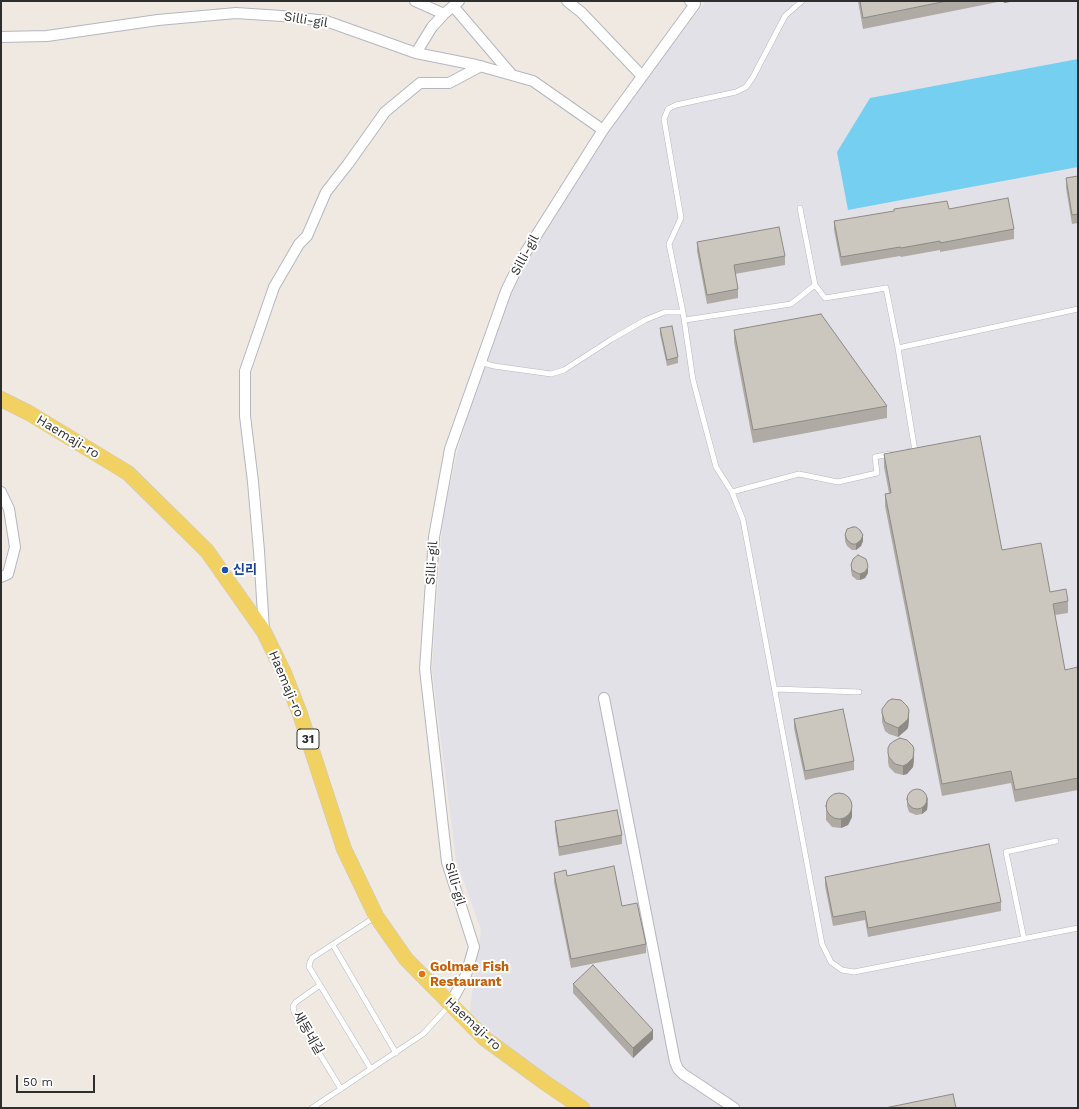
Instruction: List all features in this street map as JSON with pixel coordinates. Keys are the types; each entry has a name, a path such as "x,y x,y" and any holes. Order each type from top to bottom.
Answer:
{"main road":[{"name":"Haemaji-ro","path":"1,399 29,413 128,473 206,551 264,632 284,673 300,714 344,849 376,916 406,959 484,1038 582,1108"}],"street":[{"path":"415,1 444,14"},
{"path":"567,1 581,12 642,76"},
{"path":"603,130 694,2"},
{"path":"416,53 432,27 456,4 512,75"},
{"name":"Silli-gil","path":"1,37 47,36 158,20 236,14 282,16 326,21 416,53 481,66 533,81 603,130 522,258 506,291 450,449 434,537 425,670 447,862 474,947 466,975 450,1004"},
{"path":"264,632 253,482 245,416 245,371 274,287 298,244 307,236 326,192 385,112 420,83 450,83 481,66"},
{"path":"1,492 9,509 15,547 8,574 1,577"},
{"path":"604,698 675,1062 678,1069 683,1074 734,1108"}],"lane":[{"path":"802,1 785,16 753,77 746,87 736,92 676,105 668,109 664,119 681,218 669,244 685,320 693,380 716,468 732,492 743,520 822,944 831,962 842,970 854,972 1078,928"},
{"path":"800,208 815,285 825,298 886,288 898,348 915,450 901,453"},
{"path":"685,320 791,304 815,285"},
{"path":"898,348 1078,309"},
{"path":"480,362 494,366 551,374 564,370 645,320 665,312 683,312"},
{"path":"732,492 799,474 838,482 876,473 875,457 895,454"},
{"path":"775,689 859,692"},
{"path":"1024,939 1006,852 1056,840"},
{"path":"370,1069 309,967 312,958 376,916"},
{"path":"333,945 396,1053"},
{"name":"새동네길","path":"320,985 292,1006 294,1012 341,1089"},
{"path":"312,1108 423,1034 450,1004"}],"shaded area":[{"path":"706,1 1078,1 1078,1108 576,1108 468,1023 481,930 456,860 432,669 443,515 457,454 482,364 518,262 548,215 647,77"}],"water":[{"path":"1078,59 1078,167 848,210 837,152 870,98"}],"building":[{"path":"860,1 947,1 863,18"},
{"path":"1078,176 1078,214 1072,215 1066,178"},
{"path":"1008,198 1014,229 940,243 940,241 841,257 834,221 894,211 894,209 947,201 949,209"},
{"path":"779,227 785,256 734,265 738,289 707,295 697,242"},
{"path":"821,314 887,406 753,430 734,330"},
{"path":"672,326 678,357 667,360 660,328"},
{"path":"980,436 1002,550 1041,543 1050,592 1066,589 1068,601 1053,604 1065,670 1078,667 1078,778 1015,790 1011,771 942,784 885,494 891,493 884,454"},
{"path":"853,527 860,530 863,535 861,540 856,544 852,544 847,540 845,535 847,529"},
{"path":"858,555 866,559 868,567 865,572 860,574 852,570 851,565 853,559"},
{"path":"892,699 901,700 909,710 908,719 898,728 885,722 882,713 882,709 888,701"},
{"path":"843,709 854,761 805,771 794,719"},
{"path":"900,738 907,740 913,746 914,750 913,758 903,766 895,764 889,757 888,753 890,744"},
{"path":"913,789 921,789 927,795 927,803 921,809 913,809 907,803 907,795"},
{"path":"839,793 848,797 852,806 848,815 839,819 830,815 826,806 830,797"},
{"path":"617,810 622,835 559,847 555,821"},
{"path":"989,844 1001,902 868,928 865,911 833,917 825,877"},
{"path":"614,866 622,906 637,903 646,944 571,959 554,873 566,870 567,876"},
{"path":"593,965 653,1030 633,1048 573,984"},
{"path":"953,1094 956,1108 885,1108"}],"place":[{"name":"신리","path":"225,570"},
{"name":"Golmae Fish Restaurant","path":"422,974"}]}
